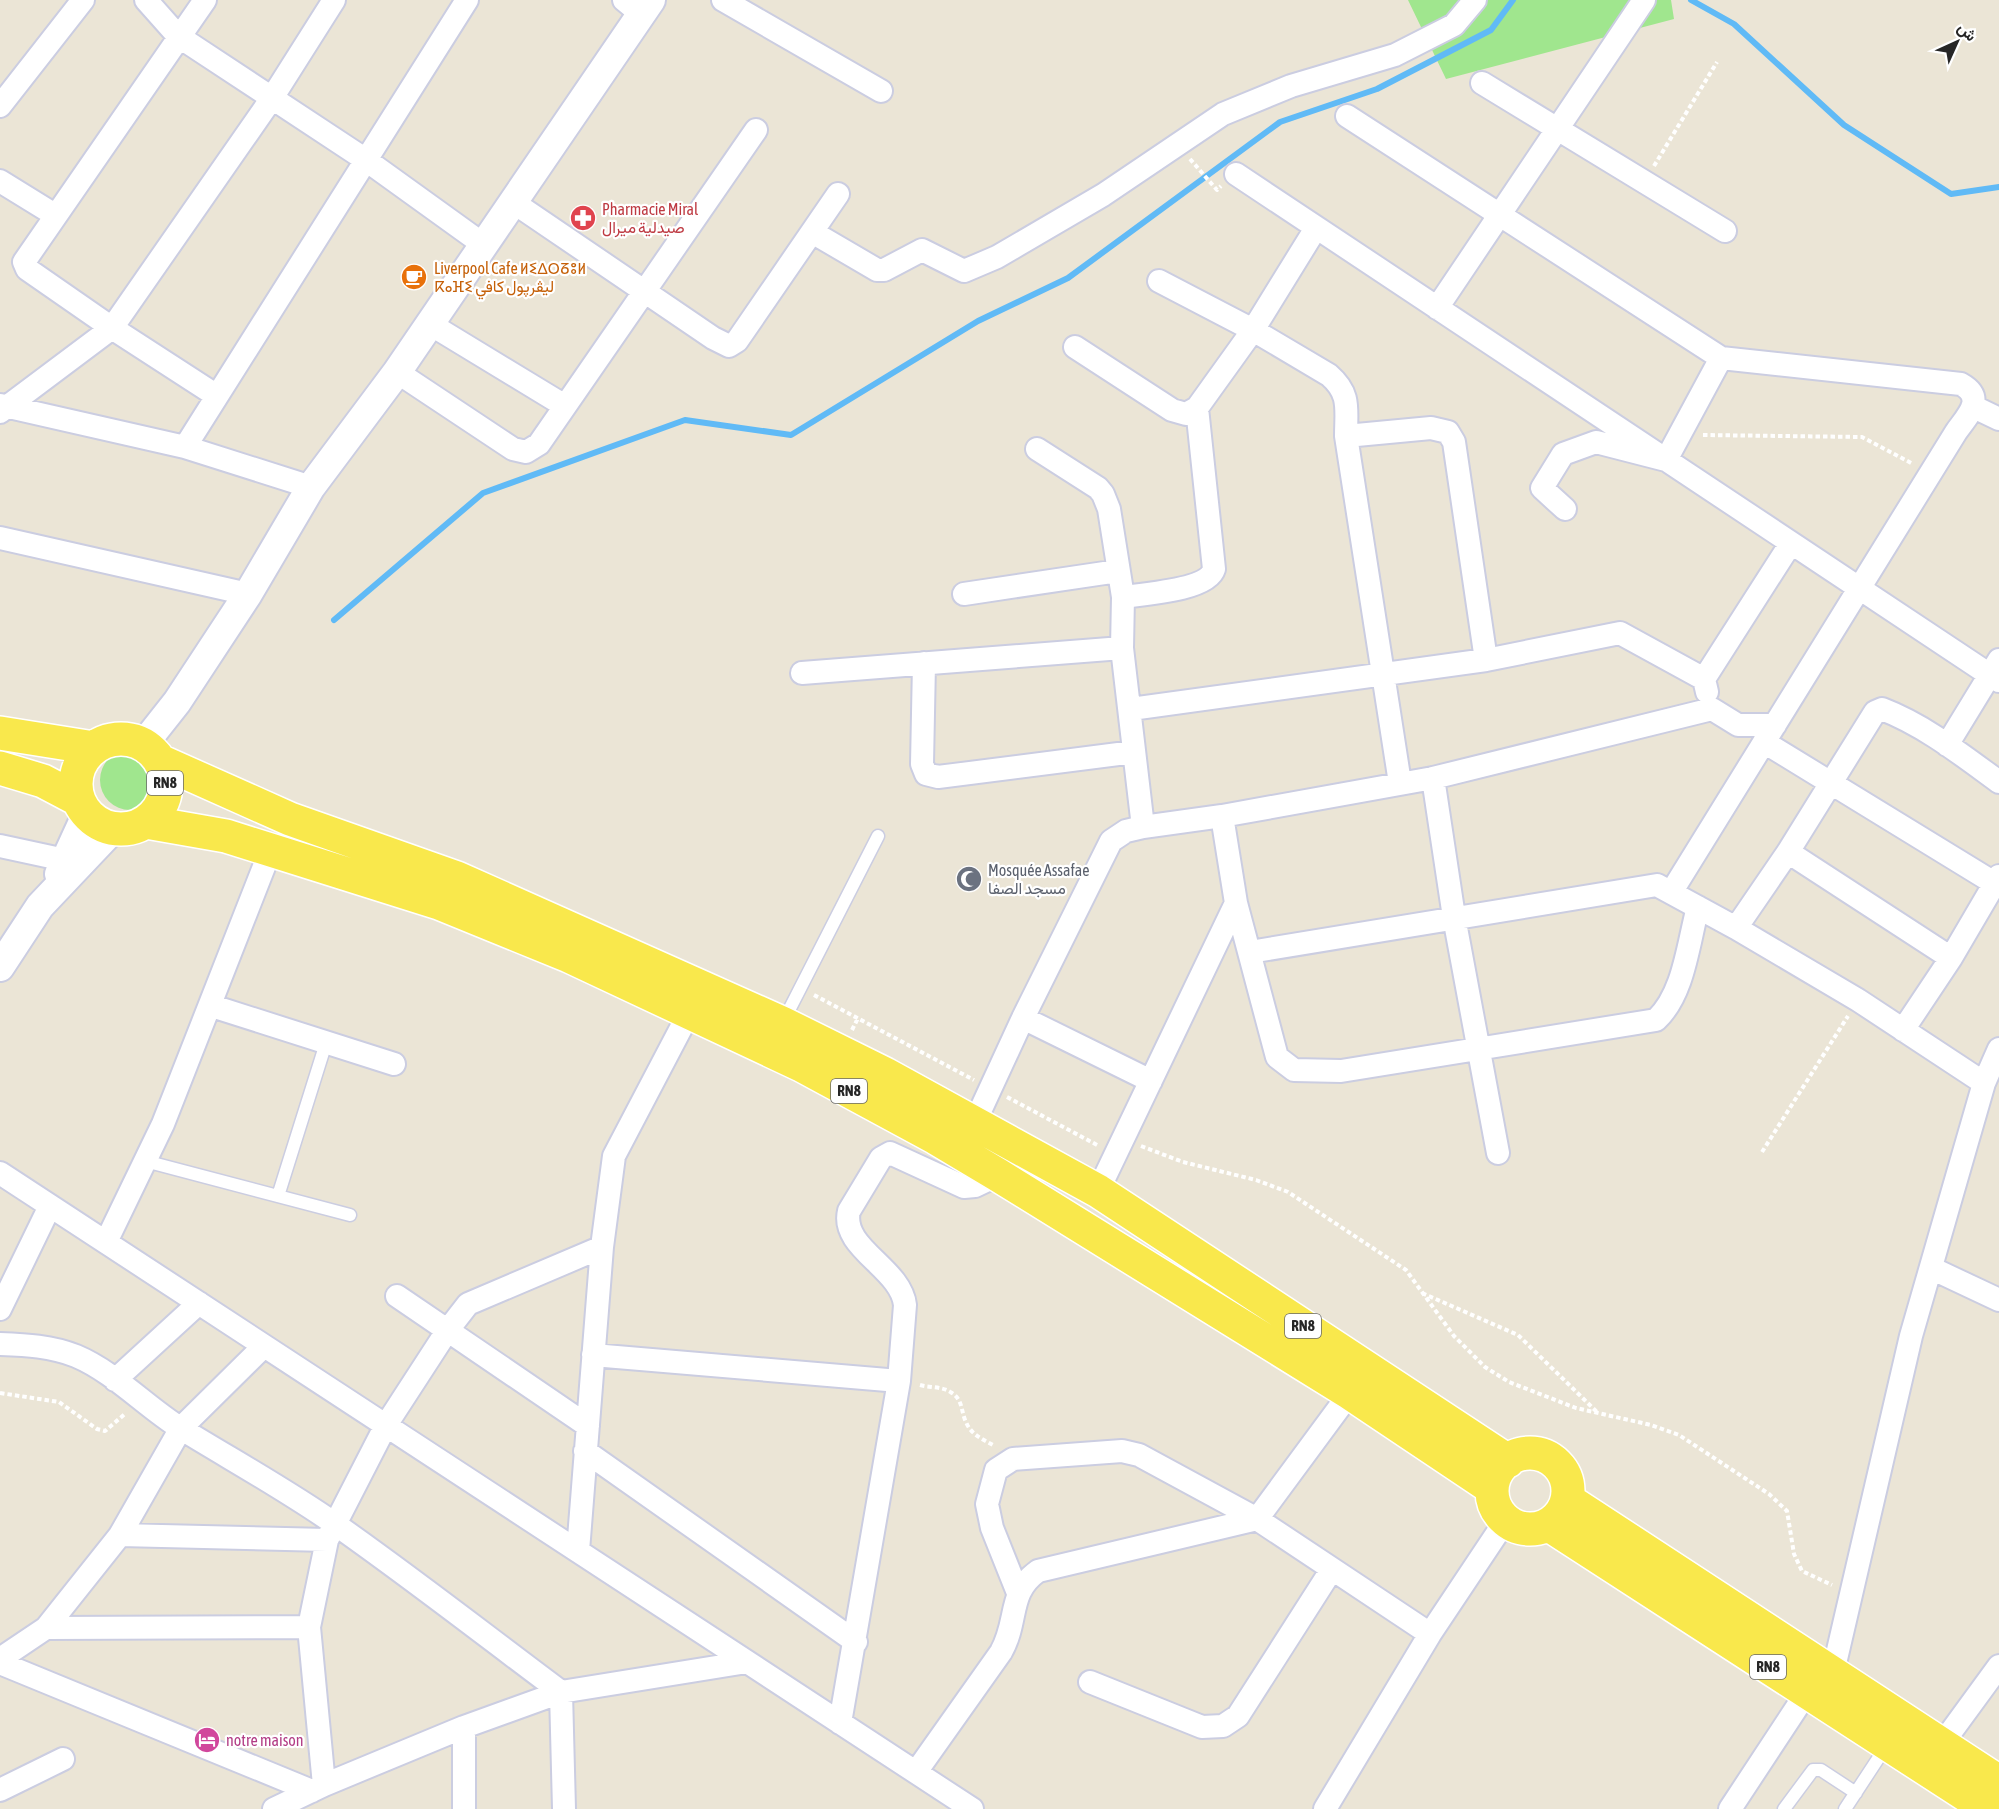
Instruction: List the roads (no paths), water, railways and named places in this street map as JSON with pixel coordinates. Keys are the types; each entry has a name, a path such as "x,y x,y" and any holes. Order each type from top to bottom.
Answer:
{"main road":[{"name":"RN8","path":"0,733 94,748 118,740 151,753 290,819 457,878 782,1023 975,1122 1098,1191 1500,1474"},
{"path":"93,814 76,786 78,771 84,759 94,748"},
{"name":"RN8","path":"93,814 136,827 146,822 163,801 165,774 151,753"},
{"path":"0,768 43,781 93,814"},
{"name":"RN8","path":"146,822 226,836 439,903 569,956 801,1065 936,1138 998,1175 1350,1393 1500,1474"},
{"path":"1527,1453 1537,1454 1556,1462 1567,1480 1558,1513 1522,1528 1506,1520 1495,1506 1500,1474 1527,1453"},
{"name":"RN8","path":"1558,1513 1833,1672 1999,1782"},
{"name":"RN8","path":"1558,1513 1807,1692 1988,1809"}],"street":[{"path":"0,106 83,0"},
{"path":"146,0 178,36 366,160 484,245"},
{"path":"205,0 24,262 27,269 112,328 218,396"},
{"path":"2,408 112,328 272,98 334,0"},
{"path":"185,447 467,0"},
{"path":"723,0 881,91"},
{"path":"812,232 877,270 884,270 922,250 964,271 969,270 997,257 1103,195 1223,114 1291,86 1395,55 1454,25 1475,0"},
{"path":"1437,308 1644,0"},
{"path":"151,753 177,702 248,594 311,487 397,372 484,245 639,5"},
{"path":"1482,83 1725,231"},
{"path":"1347,116 1722,358 1961,384 1972,391 1976,400 1974,407 1930,474 1672,891"},
{"path":"397,372 500,440 526,452 539,444 756,130"},
{"path":"1236,174 1859,588 1996,672 1947,745"},
{"path":"0,181 55,215"},
{"path":"513,202 724,345 732,344 838,194"},
{"path":"1075,346 1172,410 1186,414 1197,408 1253,330 1317,228"},
{"path":"1159,281 1253,330 1338,383 1346,396 1346,436 1400,783"},
{"path":"430,324 565,406"},
{"path":"1666,460 1722,358"},
{"path":"1974,407 1999,419"},
{"path":"2,408 185,447 311,487"},
{"path":"1123,597 1202,583 1213,575 1197,408"},
{"path":"1346,436 1431,428 1448,432 1454,442 1486,660"},
{"path":"1565,509 1542,488 1563,454 1596,442 1666,460"},
{"path":"1037,449 1103,494 1109,509 1123,597 1122,648 1131,709 1143,827"},
{"path":"0,538 248,594"},
{"path":"1704,679 1791,543"},
{"path":"964,594 1118,571"},
{"path":"1131,709 1486,660 1620,633 1704,679 1712,709 1738,725 1769,734 1830,783 1998,882 1903,1030"},
{"path":"802,673 1122,648"},
{"path":"924,663 922,764 926,774 938,777 1134,752"},
{"path":"975,1122 989,1088 1111,841 1126,831 1433,778 1712,709"},
{"path":"1736,928 1788,852 1875,712 1882,709 1947,745 1999,782"},
{"path":"1433,778 1454,917 1498,1154"},
{"path":"50,893 65,860 93,814"},
{"path":"0,967 50,893 93,814"},
{"path":"1222,816 1236,903 1277,1057 1294,1070 1341,1071 1656,1020 1666,1011 1676,991 1698,907"},
{"path":"0,846 65,860"},
{"path":"106,1242 145,1161 212,1006 271,849"},
{"path":"1788,852 1950,958"},
{"path":"1250,952 1657,885 1672,891 1858,1000 1984,1083"},
{"path":"1098,1191 1236,903"},
{"path":"212,1006 394,1064"},
{"path":"578,1551 602,1247 614,1155 689,1013"},
{"path":"1023,1018 1151,1081"},
{"path":"1833,1672 1911,1336 1984,1083 1999,1049"},
{"path":"840,1723 856,1642 898,1381 904,1297 893,1278 850,1231 847,1220 853,1201 881,1158 890,1153 964,1187 975,1186 998,1175"},
{"path":"0,1173 970,1808"},
{"path":"0,1309 50,1206"},
{"path":"318,1788 309,1627 331,1532 386,1425 447,1331 468,1304 602,1247"},
{"path":"1931,1268 1999,1300"},
{"path":"397,1296 588,1426"},
{"path":"115,1380 199,1303"},
{"path":"0,1344 43,1346 78,1357 115,1380 140,1401 181,1428 257,1472 331,1532 561,1692"},
{"path":"0,1661 46,1628 120,1535 181,1428 264,1346"},
{"path":"593,1355 898,1381"},
{"path":"916,1772 1001,1652 1010,1635 1018,1593 1026,1580 1038,1571 1257,1519 1350,1393"},
{"path":"585,1451 856,1642"},
{"path":"1018,1593 992,1528 987,1504 996,1470 1013,1459 1122,1451 1139,1455 1257,1519 1430,1634"},
{"path":"1325,1809 1430,1634 1506,1520"},
{"path":"120,1535 331,1532"},
{"path":"1090,1682 1202,1727 1223,1726 1238,1716 1332,1569"},
{"path":"46,1628 309,1627"},
{"path":"0,1661 318,1788"},
{"path":"274,1809 318,1788 464,1727 561,1692 747,1662"},
{"path":"1942,1744 1999,1666"},
{"path":"561,1692 564,1809"},
{"path":"1730,1809 1807,1692"},
{"path":"464,1727 464,1809"},
{"path":"0,1790 63,1759"}],"lane":[{"path":"782,1023 878,836"},
{"path":"278,1196 326,1042"},
{"path":"145,1161 350,1215"},
{"path":"1845,1809 1888,1744"},
{"path":"1784,1809 1813,1770 1821,1770 1856,1793"}],"waterway":[{"path":"334,620 483,493 685,420 791,435 978,321 1068,278 1280,122 1377,89 1491,30 1513,0"},
{"path":"1691,0 1734,24 1844,125 1951,194 1999,187"}],"place":[{"name":"Pharmacie Miral صيدلية ميرال","path":"583,218"},
{"name":"Liverpool Cafe ⵍⵉⵠⵔⵒⵓⵍ ⴽⴰⴼⵉ ليڤرپول كافي","path":"414,277"},
{"name":"Mosquée Assafae مسجد الصفا","path":"969,879"},
{"name":"notre maison","path":"207,1740"}]}
